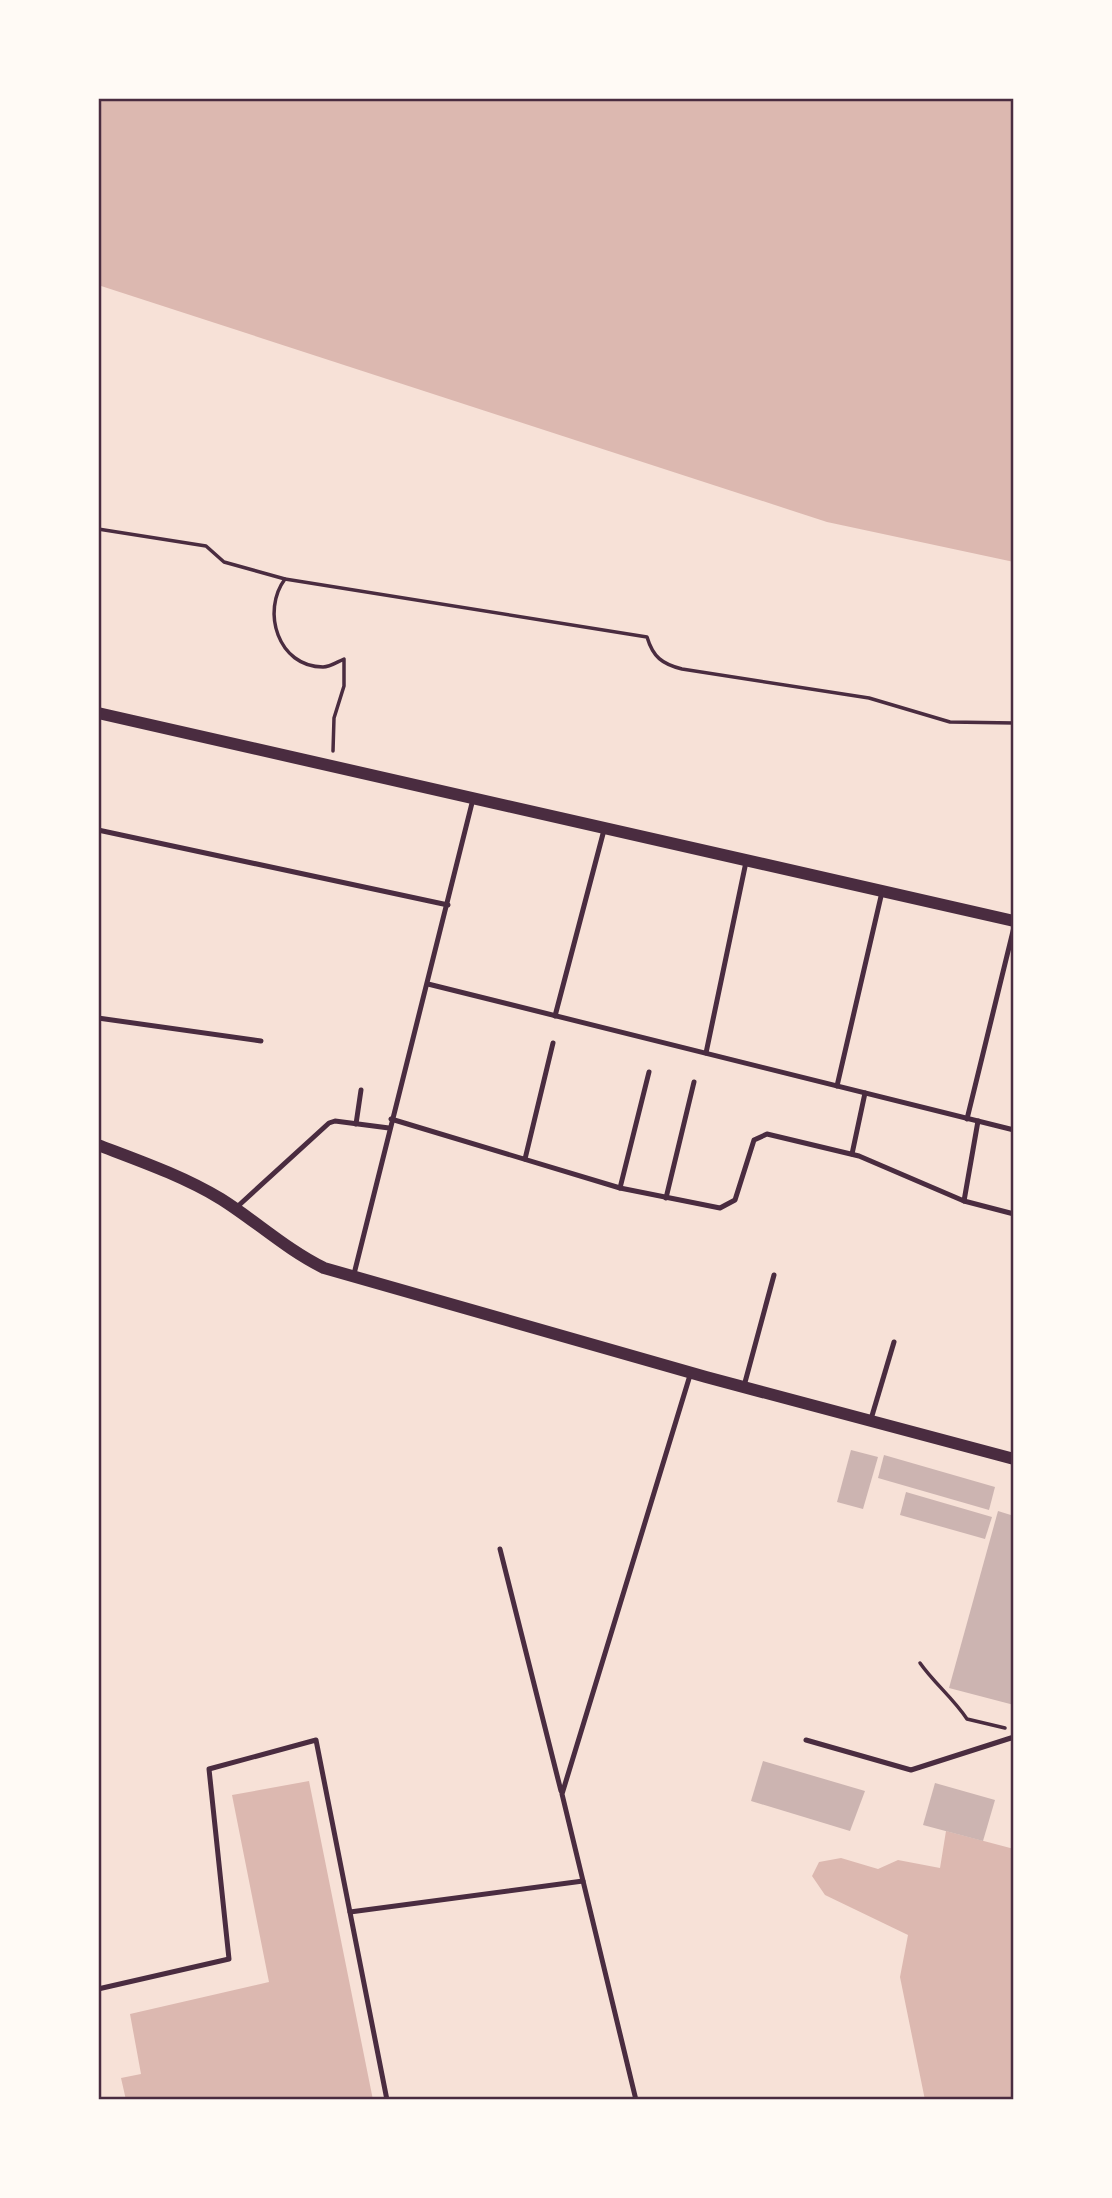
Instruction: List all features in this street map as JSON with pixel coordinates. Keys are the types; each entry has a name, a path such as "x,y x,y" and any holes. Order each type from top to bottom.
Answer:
{"street":[{"path":"98,713 474,796 604,830 1014,921"},
{"path":"98,1145 179,1177 235,1209 303,1258 324,1268 354,1274 691,1372 1014,1459"}],"lane":[{"path":"354,1274 474,796"},
{"path":"98,830 448,905"},
{"path":"555,1016 604,830"},
{"path":"706,1053 746,862"},
{"path":"837,1086 882,892"},
{"path":"967,1119 1014,927"},
{"path":"428,984 1014,1130"},
{"path":"98,1017 261,1041"},
{"path":"525,1159 553,1043"},
{"path":"620,1188 649,1072"},
{"path":"666,1198 694,1082"},
{"path":"356,1124 361,1090"},
{"path":"852,1154 865,1093"},
{"path":"391,1119 620,1188 720,1208 735,1200 754,1140 758,1135 767,1134 852,1154 964,1201 1014,1214"},
{"path":"235,1209 323,1126 335,1121 389,1128"},
{"path":"964,1201 978,1121"},
{"path":"744,1386 774,1275"},
{"path":"870,1421 894,1342"},
{"path":"562,1794 691,1372"},
{"path":"500,1549 636,2100"},
{"path":"806,1740 911,1770 1014,1737"},
{"path":"98,1989 229,1959 209,1769 316,1740 387,2100"},
{"path":"350,1912 583,1881"}],"path":[{"path":"98,529 206,546 224,562 285,579 647,636 652,652 664,664 682,670 869,698 950,722 1014,723"},
{"path":"285,579 277,591 272,621 286,648 312,666 326,667 344,659 344,686 334,718 333,760"},
{"path":"920,1663 933,1682 953,1698 967,1719 1014,1729"}],"shaded area":[{"path":"98,98 1014,98 1014,562 827,522 98,285"},
{"path":"309,1781 373,2100 126,2100 121,2078 141,2074 130,2014 269,1982 232,1795"},
{"path":"946,1831 1014,1849 1014,2100 925,2100 900,1977 908,1935 825,1895 812,1876 819,1862 841,1858 878,1869 898,1860 940,1868"}],"building":[{"path":"851,1450 878,1457 863,1509 837,1502"},
{"path":"884,1455 995,1487 989,1510 878,1478"},
{"path":"906,1492 992,1517 985,1539 900,1515"},
{"path":"998,1511 1014,1516 1014,1705 949,1688"},
{"path":"763,1761 865,1791 850,1831 751,1801"},
{"path":"935,1783 995,1800 983,1841 923,1825"}]}
